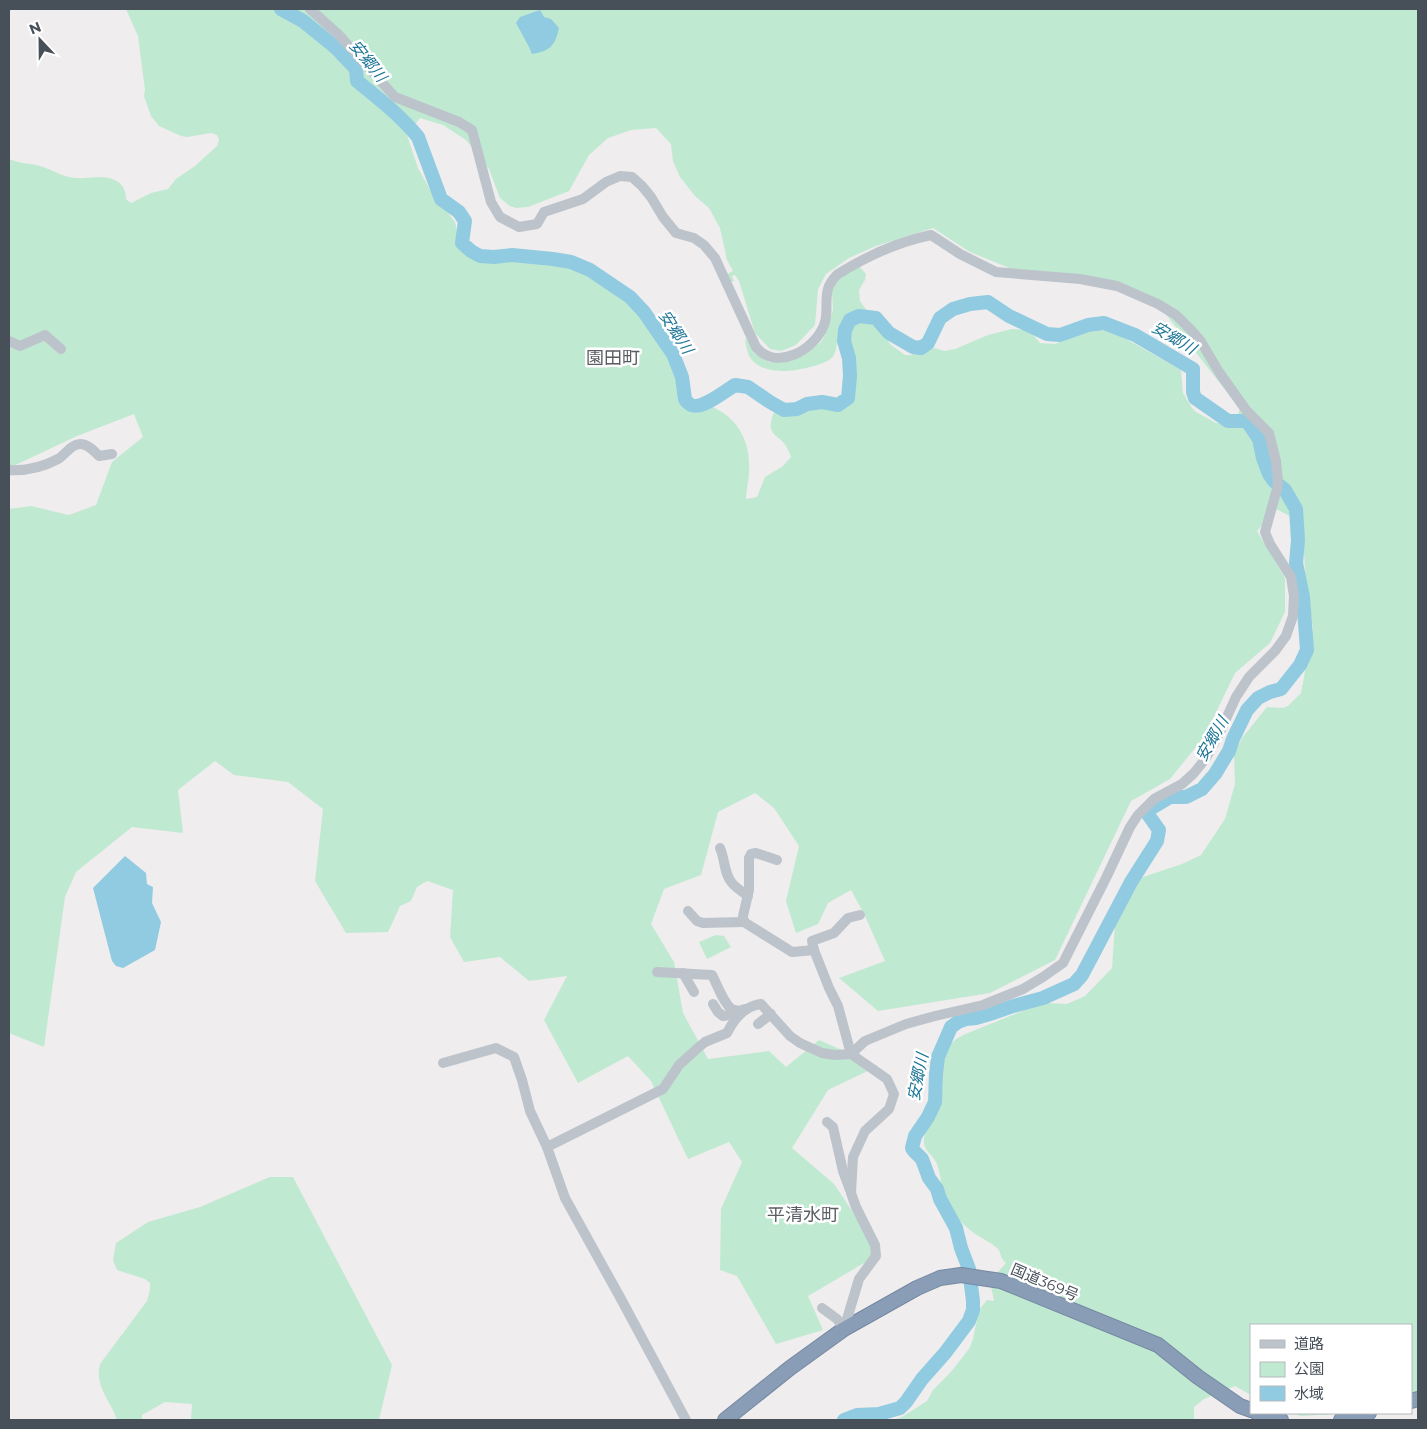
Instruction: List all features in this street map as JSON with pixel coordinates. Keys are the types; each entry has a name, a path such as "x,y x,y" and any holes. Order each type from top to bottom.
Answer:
{"highway":[{"name":"国道369号","path":"725,1420 790,1368 844,1329 917,1288 940,1278 960,1275 998,1280 1158,1345 1198,1377 1240,1406 1250,1410"},
{"path":"1260,1414 1281,1420"},
{"path":"1341,1420 1365,1414"}],"street":[{"path":"310,9 339,35 395,97 459,122 472,130 491,202 500,217 519,226 537,224 544,212 583,199 606,182 620,176 632,177 642,186 676,233 694,238 704,245 715,258 756,347 770,358 785,359 802,350 819,335 826,319 827,294 834,278 838,274 882,250 916,238 931,235 960,254 996,272 1080,279 1117,286 1158,304 1176,315 1200,340 1219,372 1246,410 1269,433 1276,461 1277,485 1265,532 1270,544 1291,577 1294,596 1293,616 1286,636 1276,651 1249,677 1236,698 1206,758 1194,774 1182,784 1154,798 1138,815 1130,827 1062,963 1023,989 983,1005 906,1024 865,1041 851,1054"},
{"path":"9,341 20,346 46,336 61,349"},
{"path":"9,470 42,466 60,458 69,449 78,444 90,447 99,456 112,454"},
{"path":"720,848 732,883 748,896"},
{"path":"744,922 743,916 748,896 749,858 751,854 756,853 777,860"},
{"path":"688,911 697,921 744,922 792,952 814,950"},
{"path":"851,1054 838,1006 825,980 812,941 834,933 848,918 860,915"},
{"path":"657,972 712,975 726,1003 733,1010 740,1010"},
{"path":"683,973 694,992"},
{"path":"713,1004 723,1016 730,1015 754,1004 761,1004 790,1036 800,1043 822,1053 851,1054 887,1079 894,1094 890,1109 865,1131 853,1157 851,1193"},
{"path":"547,1147 663,1089 679,1065 705,1042 727,1034 740,1010"},
{"path":"758,1024 771,1014"},
{"path":"443,1063 496,1048 514,1057 530,1111 547,1147 565,1198 686,1420"},
{"path":"827,1122 832,1127 843,1171 856,1207 875,1245 876,1256 859,1279 844,1329"},
{"path":"822,1308 837,1319 844,1329"}],"green space":[{"path":"126,9 1418,9 1418,1394 1412,1396 1412,1324 1250,1324 1250,1394 1235,1386 1204,1399 1194,1407 1194,1420 893,1420 902,1417 927,1401 933,1390 950,1373 969,1349 979,1310 987,1300 994,1301 990,1281 1006,1263 997,1248 970,1230 953,1213 945,1198 937,1164 925,1146 925,1135 940,1105 943,1083 943,1060 948,1047 963,1035 1025,1010 1048,1003 1067,1004 1085,996 1112,968 1115,923 1137,879 1182,864 1201,855 1225,819 1235,784 1234,755 1242,738 1267,707 1283,708 1288,706 1301,693 1313,628 1306,585 1302,522 1276,509 1257,531 1285,578 1285,612 1270,643 1235,673 1204,737 1170,779 1131,801 1055,960 990,993 878,1011 839,978 885,961 851,890 828,903 818,924 796,933 786,901 799,846 774,808 755,793 718,812 701,875 664,889 651,924 674,962 683,1013 708,1059 769,1051 786,1067 819,1040 878,1066 828,1090 792,1148 834,1184 875,1245 876,1256 808,1296 823,1330 776,1344 737,1276 720,1270 721,1209 742,1162 729,1142 688,1159 651,1081 628,1056 578,1083 544,1020 567,976 529,981 500,957 464,962 450,937 453,890 427,881 417,887 411,901 400,906 388,932 346,933 315,881 323,809 288,782 234,775 215,761 178,790 183,833 132,827 76,872 65,897 44,1047 9,1033 9,509 31,506 69,515 96,505 112,462 143,437 134,414 77,436 9,468 9,159 39,166 72,177 110,178 122,186 126,199 131,203 151,193 168,189 176,179 195,166 217,146 219,140 217,135 211,133 187,137 159,126 151,116 144,96 145,90 138,36","holes":["420,118 443,125 466,140 489,169 500,198 516,208 528,207 569,191 589,155 608,138 631,130 656,128 671,144 673,161 680,177 695,196 709,208 720,228 727,260 733,271 727,274 731,282 734,281 732,276 735,275 739,281 755,333 770,349 781,351 796,345 815,325 818,289 826,274 849,258 876,246 933,228 970,252 1017,271 1105,282 1158,304 1240,409 1235,424 1216,423 1196,412 1183,393 1181,370 1110,330 1085,332 1055,344 1040,343 1029,330 1012,329 988,335 955,349 944,351 934,348 905,355 891,345 860,301 859,290 866,274 859,266 836,281 832,292 833,310 824,337 821,342 802,356 781,362 769,362 754,353 750,342 745,338 748,353 755,363 767,369 784,371 803,369 826,362 834,355 837,339 847,336 851,385 836,400 813,410 799,412 775,411 771,420 771,429 788,449 791,457 783,466 765,477 757,497 746,499 749,461 748,451 741,432 720,411 704,404 687,401 668,353 654,331 630,301 603,283 571,269 537,260 477,259 462,249 455,222 429,188 418,168 407,135"]},
{"path":"716,935 724,936 731,947 707,959 699,942"},
{"path":"270,1177 293,1177 392,1365 379,1420 191,1420 192,1404 165,1402 142,1415 142,1420 117,1420 101,1386 99,1379 100,1364 147,1301 150,1283 145,1279 117,1270 113,1260 116,1243 148,1222 200,1207"},
{"path":"1294,1414 1336,1414 1301,1416"}],"water":[{"path":"540,10 544,17 551,19 559,28 556,39 551,47 532,54 516,23 520,17"},
{"path":"125,856 146,873 147,884 153,887 152,903 161,922 155,950 123,968 116,966 112,961 93,888"}],"waterway":[{"name":"安郷川","path":"281,9 303,21 335,47 356,69 357,81 397,115 418,137 441,199 459,212 465,221 462,243 480,256 512,255 571,262 590,270 630,297 644,312 673,354 682,377 685,399 690,405 701,405 735,385 748,387 784,410 797,409 807,404 822,402 838,405 848,398 849,358 844,341 845,330 850,320 859,316 876,318 889,333 913,347 921,348 928,343 940,318 953,309 970,304 988,302 1009,316 1047,334 1060,335 1088,325 1104,323 1135,335 1193,369 1193,392 1195,398 1228,421 1247,421 1259,439 1269,474 1285,490 1296,509 1298,540 1296,563 1303,597 1307,650 1300,665 1281,689 1258,698 1247,710 1229,751 1215,774 1202,789 1186,797 1170,797 1150,809 1147,813 1159,830 1157,841 1131,882 1082,975 1074,984 1043,998 976,1018 966,1019 951,1027 938,1057 935,1102 928,1117 915,1136 912,1148 922,1159 929,1178 937,1189 940,1199 956,1228 969,1269 973,1310 969,1321 900,1408 879,1414 857,1415 844,1420"}],"district":[{"name":"園田町","path":"613,358"},
{"name":"平清水町","path":"803,1215"}]}
